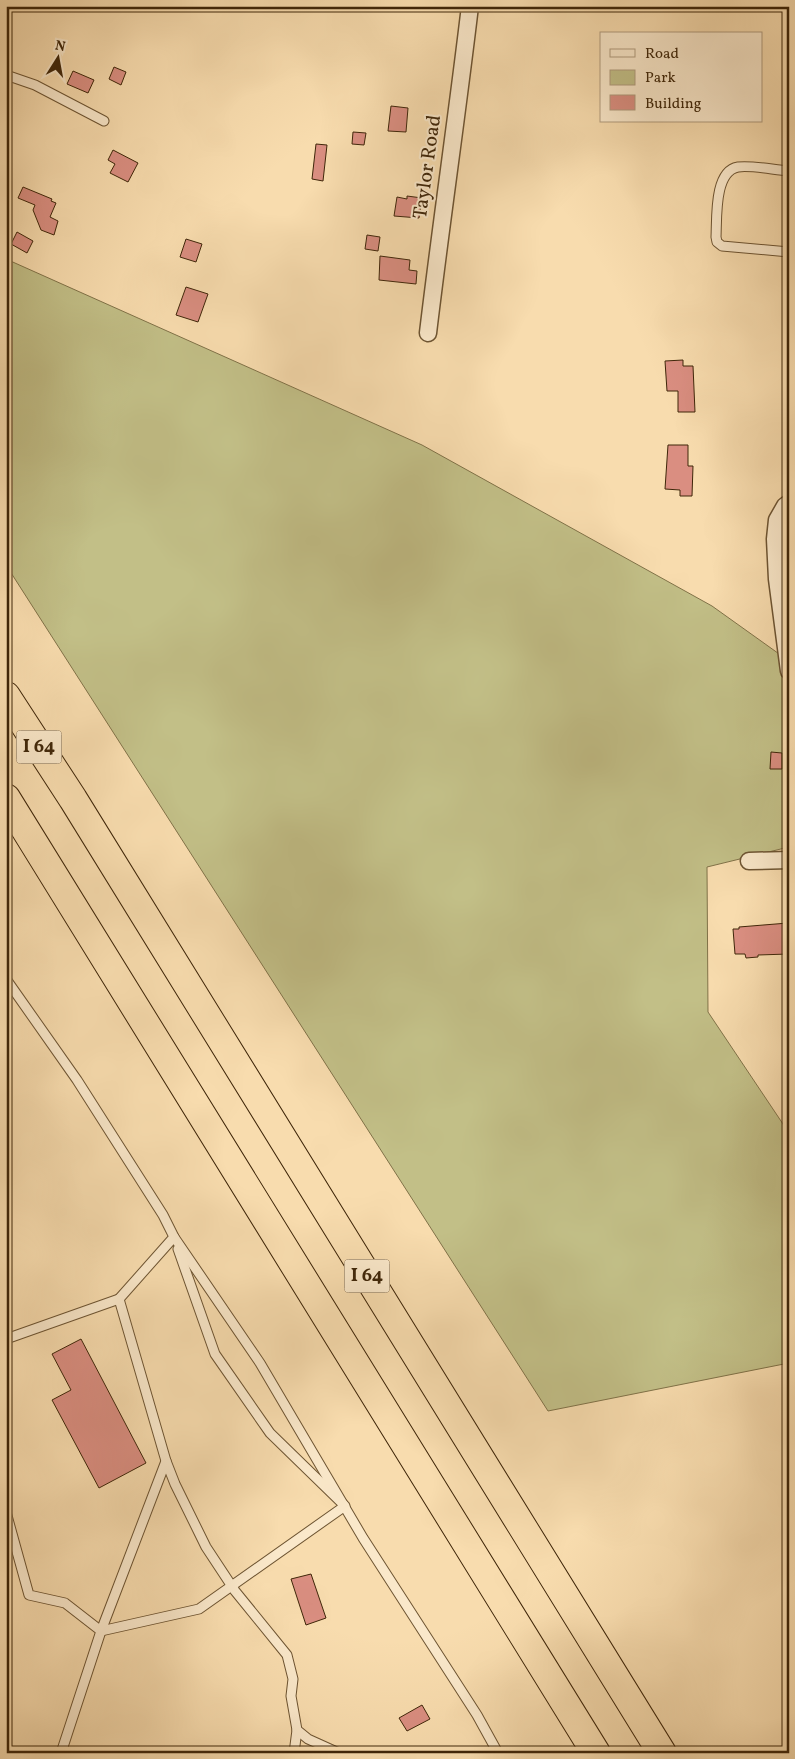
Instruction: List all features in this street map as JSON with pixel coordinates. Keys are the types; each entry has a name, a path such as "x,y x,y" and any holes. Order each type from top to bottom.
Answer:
{"highway":[{"name":"I 64","path":"6,696 88,824 662,1753"},
{"name":"I 64","path":"6,798 596,1753"}],"street":[{"name":"Taylor Road","path":"428,334 470,6"},
{"path":"789,503 785,506 777,520 775,539 777,579 789,671"},
{"path":"749,861 789,860"}],"lane":[{"path":"6,75 35,85 104,121"},
{"path":"789,171 738,167 729,170 723,177 720,186 716,237 717,242 722,246 789,252"},
{"path":"6,979 77,1080 163,1215 174,1237 215,1354 270,1433 345,1506"},
{"path":"6,1339 119,1300 174,1237"},
{"path":"174,1237 260,1363 363,1538 477,1715 498,1753"},
{"path":"119,1300 166,1461 175,1484 206,1546 232,1586 287,1654 293,1679 291,1696 297,1730 294,1753"},
{"path":"61,1753 101,1631 166,1461"},
{"path":"101,1631 199,1609 345,1506"},
{"path":"6,1512 29,1595 65,1603 101,1631"},
{"path":"297,1730 308,1740 339,1753"}],"green space":[{"path":"6,259 422,445 712,606 789,661 789,847 707,867 708,1012 789,1133 789,1363 548,1411 6,565"}],"building":[{"path":"114,67 126,72 121,85 109,79"},
{"path":"73,71 94,80 88,93 67,84"},
{"path":"391,106 408,108 406,132 388,131"},
{"path":"353,132 366,133 364,145 352,144"},
{"path":"316,144 327,145 323,181 312,179"},
{"path":"113,150 138,163 128,182 110,173 115,164 108,160"},
{"path":"23,187 52,199 51,201 56,203 50,217 58,221 54,235 41,230 33,210 35,205 18,198"},
{"path":"407,196 422,198 419,218 394,216 397,197 407,199"},
{"path":"17,232 33,241 27,253 11,244"},
{"path":"367,235 380,237 378,251 365,249"},
{"path":"186,239 202,244 196,262 180,257"},
{"path":"380,256 410,260 409,270 417,271 416,284 379,280"},
{"path":"186,287 208,294 198,322 176,315"},
{"path":"683,360 683,366 693,366 695,412 678,412 678,391 667,391 665,361"},
{"path":"668,445 688,445 688,466 693,466 692,496 680,496 680,490 665,489"},
{"path":"771,752 782,753 782,769 770,769"},
{"path":"788,923 789,954 758,955 758,957 746,958 745,954 735,954 733,929"},
{"path":"81,1339 146,1463 99,1488 52,1400 71,1390 52,1354"},
{"path":"311,1574 326,1618 306,1625 291,1579"},
{"path":"422,1705 430,1719 407,1731 399,1718"}]}
